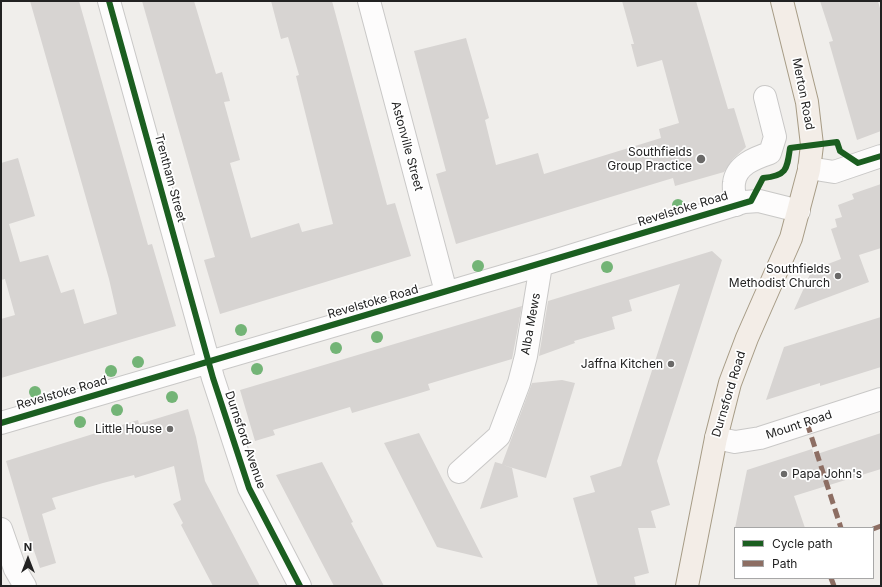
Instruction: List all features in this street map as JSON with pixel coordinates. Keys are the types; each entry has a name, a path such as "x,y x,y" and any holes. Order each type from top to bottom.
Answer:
{"main road":[{"name":"Merton Road","path":"782,1 807,102 812,145 809,168 799,211"},
{"name":"Durnsford Road","path":"688,586 716,438 730,383 747,338 791,238 799,211"}],"street":[{"name":"Trentham Street","path":"109,1 209,362"},
{"name":"Astonville Street","path":"369,1 446,292"},
{"path":"736,205 733,183 736,173 752,159 770,153 775,137 765,98"},
{"path":"809,168 834,172 881,156"},
{"name":"Revelstoke Road","path":"1,423 541,265 736,205 759,201 799,211"},
{"name":"Alba Mews","path":"459,472 499,436 519,383 526,356 541,265"},
{"name":"Durnsford Avenue","path":"209,362 248,488 300,586"},
{"name":"Mount Road","path":"716,438 735,442 760,438 881,400"},
{"path":"1,528 15,569 25,586"}],"building":[{"path":"30,1 79,1 148,245 152,244 176,326 1,378 1,319 15,315 5,279 1,280 1,163 18,158 35,216 9,224 20,262 48,255 61,293 74,289 84,324 117,314 109,279"},
{"path":"142,1 194,1 216,74 222,72 230,101 224,102 240,160 230,163 251,238 299,223 302,232 333,224 296,76 299,75 288,37 281,39 271,1 332,1 387,205 395,203 411,256 220,314 204,260 215,257"},
{"path":"622,1 696,1 728,109 734,108 746,147 733,159 724,172 675,186 673,178 456,244 436,174 446,171 414,51 466,38 489,118 485,120 496,165 538,153 544,174 661,138 659,129 679,123 662,60 637,67 631,44 634,44"},
{"path":"820,1 878,1 881,12 881,131 857,140 829,42 833,41"},
{"path":"881,184 881,248 859,255 869,282 794,310 812,270 841,259 831,229 837,227 835,219 842,217 838,205 854,199 852,194"},
{"path":"712,251 722,260 657,461 670,505 651,511 656,528 638,528 649,573 634,577 636,586 598,586 573,498 595,492 590,476 621,466 680,284 629,300 632,311 612,317 615,329 574,341 575,343 539,356 548,301"},
{"path":"522,306 512,359 428,384 430,390 410,396 352,413 350,407 273,430 275,435 255,441 240,390"},
{"path":"881,317 881,367 820,386 820,383 766,400 784,347"},
{"path":"562,380 575,383 546,478 503,465 512,468 518,497 480,509 495,462 502,464 532,383"},
{"path":"188,409 196,437 205,481 260,586 213,586 181,525 183,523 173,504 181,500 174,466 135,478 134,475 52,498 56,509 42,514 56,563 40,568 30,542 6,461 138,420 139,424"},
{"path":"419,433 483,558 437,547 384,443"},
{"path":"881,433 881,469 794,496 805,527 735,527 747,470 812,449 814,455"},
{"path":"322,462 353,522 351,523 384,586 334,586 276,475"}],"marked path":[{"path":"807,423 841,527"},
{"path":"874,529 881,526"},
{"path":"831,579 834,586"}],"cycle path":[{"path":"109,1 213,378 249,488 300,586"},
{"path":"1,423 751,201 763,178 777,175 784,170 788,161 790,148 837,142 840,151 858,163 881,156"}],"place":[{"name":"Southfields Group Practice","path":"701,159"},
{"name":"Southfields Methodist Church","path":"838,276"},
{"name":"Jaffna Kitchen","path":"671,364"},
{"name":"Little House","path":"170,429"},
{"name":"Papa John's","path":"784,474"}]}
